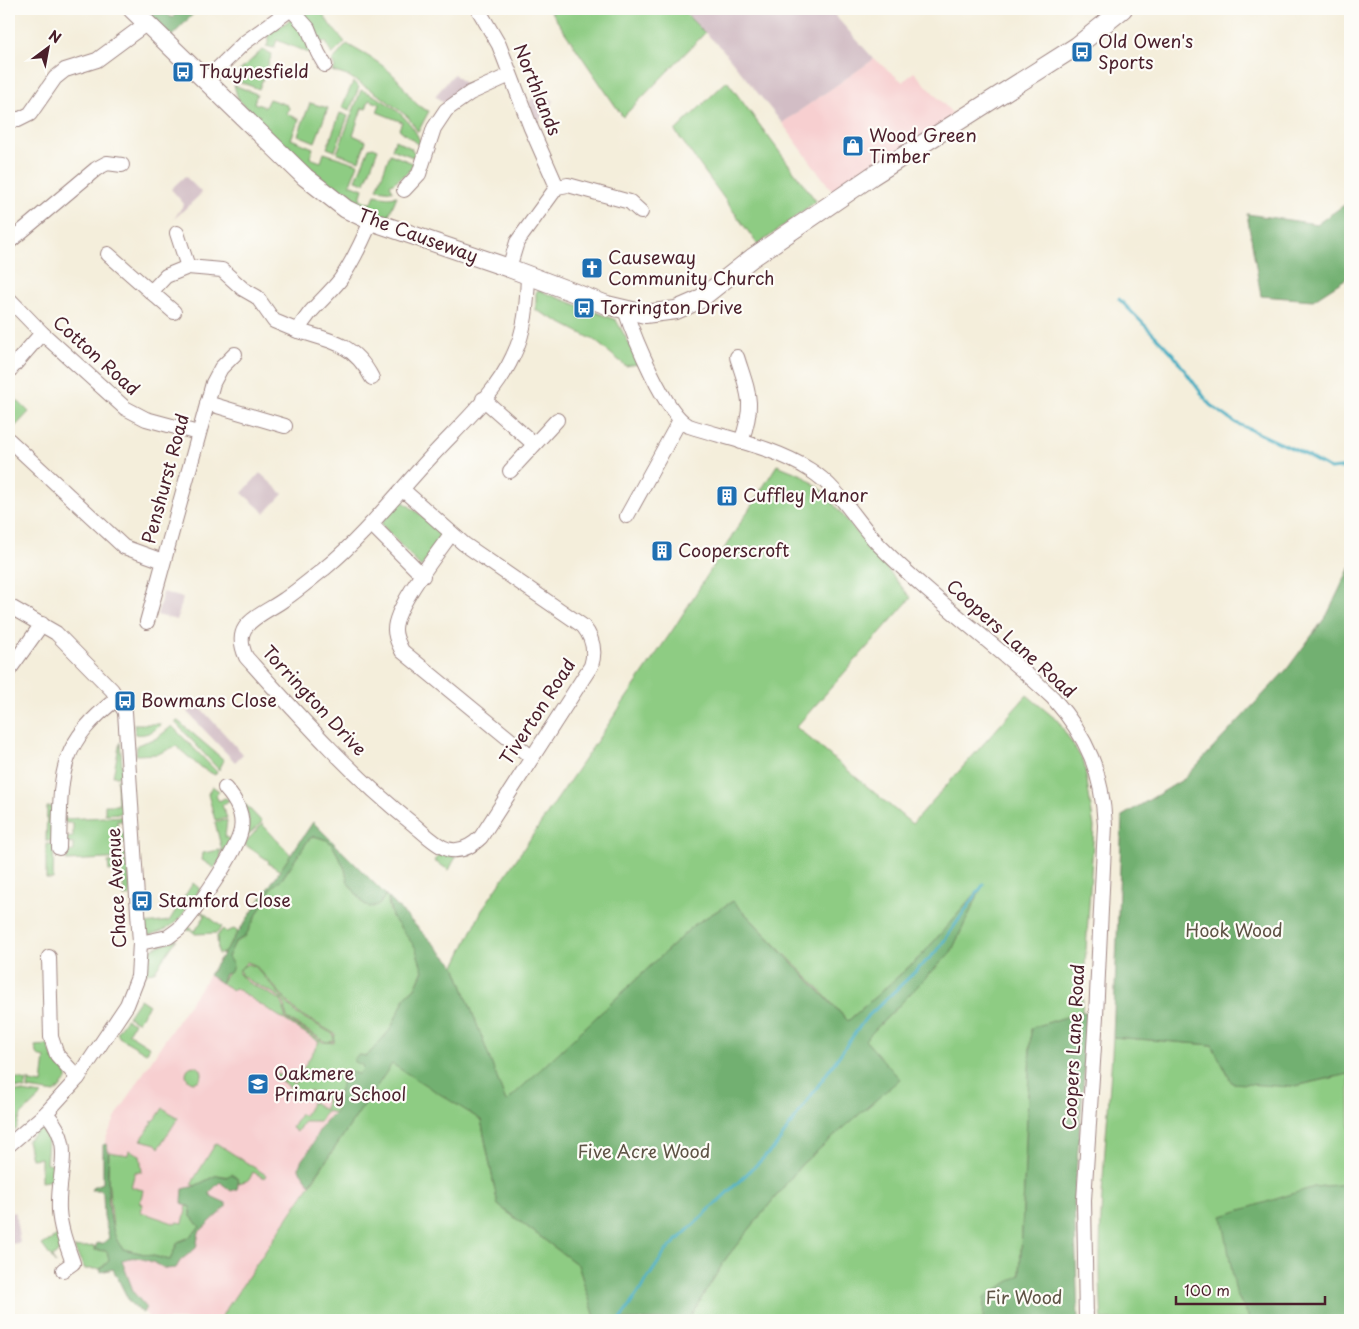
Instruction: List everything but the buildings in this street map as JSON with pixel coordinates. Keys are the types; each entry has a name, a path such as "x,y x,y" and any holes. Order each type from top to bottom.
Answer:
{"main road":[{"name":"The Causeway","path":"132,9 318,188 335,202 371,221 625,310 645,314 663,313 688,306 752,258 865,180 1077,46 1123,9"}],"street":[{"path":"206,80 244,44 291,9 308,28 318,53 326,65"},
{"name":"Northlands","path":"478,9 499,45 530,128 558,187"},
{"path":"9,116 18,120 30,114 65,70 97,60 147,23"},
{"path":"404,190 419,174 434,128 446,110 470,93 510,75"},
{"path":"9,242 96,169 107,162 122,166"},
{"path":"509,268 517,242 558,187 568,185 630,202 641,212"},
{"path":"298,331 309,312 339,281 356,256 371,221"},
{"path":"177,232 188,267"},
{"path":"108,254 174,312"},
{"path":"151,292 166,276 188,267 222,270 243,289 258,298 274,322 342,345 361,360 372,378"},
{"name":"Torrington Drive","path":"435,842 365,784 328,748 246,657 241,643 245,627 326,567 371,524 503,375 519,344 527,312 528,275"},
{"name":"Cotton Road","path":"9,299 42,333 129,411 146,419 198,433"},
{"name":"Coopers Lane Road","path":"625,310 667,404 680,420 689,426 789,458 812,471 830,486 878,544 904,569 1053,698 1075,724 1092,755 1104,801 1105,825 1096,1016 1084,1200 1086,1320"},
{"path":"9,371 42,333"},
{"name":"Penshurst Road","path":"147,622 215,376 235,354"},
{"path":"737,357 751,399 751,413 741,442"},
{"path":"483,399 534,444"},
{"path":"207,403 285,426"},
{"path":"510,471 557,420"},
{"path":"627,516 680,420"},
{"path":"9,440 124,547 163,561"},
{"name":"Tiverton Road","path":"402,489 451,534 574,619 590,634 594,651 591,666 477,840 468,848 456,850 448,850 435,842"},
{"path":"371,524 423,576"},
{"path":"451,534 399,610 396,620 396,641 402,651 531,757"},
{"name":"Chace Avenue","path":"9,606 42,624 72,649 118,698 125,712 140,943 139,969 134,991 127,1005 78,1078 46,1113 10,1142"},
{"path":"9,670 42,624"},
{"path":"60,848 61,787 68,754 83,728 118,698"},
{"path":"140,943 168,937 179,929 231,852 241,829 240,813 234,798 224,788"},
{"path":"49,957 51,1037 57,1055 78,1078"},
{"path":"46,1113 56,1123 64,1141 59,1181 59,1211 62,1230 73,1263 63,1270"}],"shaded area":[{"path":"681,9 829,9 874,59 782,123 723,50"},
{"name":"Wood Green Timber","path":"874,59 903,82 914,72 952,113 948,121 833,192 782,123"},
{"path":"454,74 468,87 446,105 435,96"},
{"path":"538,89 554,101 537,123 529,102"},
{"path":"185,176 202,193 174,219 184,204 171,189"},
{"path":"260,473 283,494 265,513 242,493"},
{"path":"163,592 183,598 177,620 157,615"},
{"path":"195,702 243,754 235,762 187,712"},
{"name":"Oakmere Primary School","path":"313,822 455,966 370,1098 219,1320 150,1320 128,1287 110,1244 103,1199 105,1140 116,1117 158,1050"},
{"path":"15,1212 20,1243 9,1244 9,1213"}],"green space":[{"path":"142,9 161,9 172,18 180,9 198,9 171,37"},
{"path":"303,9 320,9 330,25 345,42 332,55 326,42 320,42 302,14"},
{"path":"549,9 681,9 705,33 623,117"},
{"path":"290,20 303,31 311,54 277,40 274,48 266,46 268,44 268,34"},
{"path":"347,44 388,70 399,81 415,103 429,111 418,132 408,117 382,97 350,77 332,71 335,68 332,61"},
{"path":"262,50 272,54 259,89 231,79"},
{"path":"727,81 816,201 758,245 675,131"},
{"path":"353,82 359,87 350,110 342,107"},
{"path":"234,85 257,94 254,103 265,107 269,99 287,105 289,108 287,114 299,119 291,139 313,148 310,158 321,162 324,153 358,164 350,184 363,189 360,199 371,204 375,195 397,196 388,217 366,208 345,196 307,167 238,99"},
{"path":"361,90 380,99 399,112 419,138 422,148 399,129 402,122 377,112 380,104 369,100 366,109 362,108 353,135 366,141 359,161 337,153"},
{"path":"310,103 328,108 315,142 298,135"},
{"path":"340,113 348,116 335,151 327,148"},
{"path":"395,140 411,148 418,159 392,149"},
{"path":"369,148 378,149 365,183 356,180"},
{"path":"390,154 415,164 407,173 390,185 393,191 377,189"},
{"path":"1350,201 1350,276 1313,300 1261,296 1247,214 1317,224"},
{"path":"538,290 616,320 639,361 638,364 626,366 594,340 536,310 536,292"},
{"path":"9,392 29,412 10,432 9,431"},
{"name":"Fir Wood","path":"777,465 802,475 822,490 911,598 796,727 912,824 1027,695 1058,721 1084,762 1094,827 1082,1012 1031,1028 1020,1275 1078,1320 688,1320 727,1257 802,1164 899,1079 865,1040 951,952 982,887 921,956 848,1021 733,901 694,925 506,1103 455,966 483,908 674,628"},
{"path":"401,500 441,530 443,536 421,567 382,525 382,522"},
{"name":"Hook Wood","path":"1350,567 1350,1079 1348,1074 1291,1087 1232,1083 1212,1045 1113,1037 1122,816 1184,779 1287,669 1327,615"},
{"path":"178,721 224,760 219,770 175,722"},
{"path":"134,724 161,724 149,733 135,734"},
{"path":"172,726 217,772 215,775 200,767 176,746 158,754 136,755 137,745 157,738"},
{"path":"120,742 123,776 113,776"},
{"path":"117,779 123,779 125,813 105,814 105,805 118,805"},
{"path":"212,786 219,791 216,796 219,801 225,798 230,800 222,805 227,818 215,820 208,794"},
{"path":"244,803 262,822 245,838 249,819"},
{"path":"47,807 54,807 54,841 46,841"},
{"path":"125,816 125,821 117,821 118,832 126,832 127,842 119,844 119,854 127,854 127,858 66,861 68,852 74,851 74,844 65,843 65,838 73,837 73,823 66,823 63,819"},
{"path":"227,820 225,837 233,841 224,859 215,822"},
{"path":"313,822 386,895 379,905 370,907 365,905 348,883 345,869 332,844 327,840 314,836 309,839 282,879 271,888 245,937 235,942 228,957 233,965 231,972 225,974 221,983 209,975"},
{"path":"262,824 291,855 280,871 244,844"},
{"path":"314,836 327,840 332,844 345,869 348,883 365,905 374,907 386,895 388,897 391,913 416,948 423,970 415,988 406,996 390,1030 367,1056 359,1055 364,1069 358,1074 344,1072 335,1113 326,1111 320,1121 304,1121 297,1132 292,1128 300,1114 304,1116 312,1102 325,1110 326,1099 310,1090 305,1098 273,1075 275,1072 294,1084 319,1042 235,988 233,990 221,983 233,966 228,957 235,942 245,937 271,888 282,879 309,839","holes":["247,962 255,965 298,1013 335,1034 334,1043 323,1042 286,1019 281,1000 247,982 239,974 239,970"]},
{"path":"46,844 54,844 53,879 46,879"},
{"path":"220,850 221,859 214,868 202,860 203,853"},
{"path":"439,854 456,857 449,870 434,861"},
{"path":"128,861 130,896 124,897 122,870 109,871 108,862"},
{"path":"193,883 200,889 180,918 167,928 149,935 146,932 145,924 169,921"},
{"name":"Five Acre Wood","path":"983,885 951,952 865,1040 900,1079 802,1164 727,1257 688,1320 596,1320 578,1265 498,1205 481,1120 392,1064 310,1184 299,1169 302,1160 320,1129 326,1120 335,1113 342,1080 349,1080 350,1072 358,1074 363,1069 362,1065 354,1062 354,1058 359,1055 367,1056 390,1030 406,996 415,988 423,971 415,947 392,917 388,897 455,966 506,1102 694,925 733,901 848,1021 921,956"},
{"path":"201,911 222,927 217,933 195,934 187,930 189,927 195,931 205,916"},
{"path":"223,929 226,932 234,929 238,932 224,953 218,954 217,936"},
{"path":"177,939 154,972 145,973 148,950"},
{"path":"247,964 255,966 297,1014 333,1034 334,1041 326,1042 288,1019 283,1002 279,997 241,975 240,969"},
{"path":"140,999 149,1005 137,1022 128,1017"},
{"name":"Fir Wood","path":"1082,1012 1089,1012 1074,1197 1078,1320 983,1320 984,1297 1020,1275 1031,1028"},
{"path":"126,1019 134,1023 128,1033 150,1047 146,1053 119,1037 117,1032"},
{"path":"1113,1037 1212,1045 1291,1087 1349,1074 1350,1184 1314,1187 1236,1293 1250,1320 1102,1320 1100,1285 1101,1214"},
{"path":"48,1045 53,1059 67,1075 67,1080 55,1093 28,1089 29,1080 30,1082 42,1084 45,1058 38,1056 35,1046"},
{"path":"392,1063 481,1120 498,1205 578,1265 596,1320 219,1320"},
{"path":"194,1066 202,1074 194,1082 186,1074"},
{"path":"9,1077 27,1081 25,1089 9,1087"},
{"path":"9,1090 42,1095 21,1115 16,1130 9,1129 11,1120"},
{"path":"163,1108 178,1118 159,1148 156,1144 141,1140 153,1122 151,1121 155,1120"},
{"path":"44,1126 51,1126 57,1139 48,1140 46,1164 56,1165 54,1180 41,1182 41,1158 31,1159 27,1140"},
{"path":"216,1143 266,1175 264,1178 253,1172 249,1180 239,1183 237,1178 217,1175 195,1186 191,1184"},
{"path":"106,1144 109,1156 110,1216 118,1243 123,1249 170,1260 178,1242 188,1238 200,1227 190,1215 191,1207 182,1203 183,1189 195,1186 217,1175 226,1177 232,1174 238,1180 237,1189 231,1191 220,1182 209,1193 211,1196 226,1203 226,1207 199,1232 196,1248 180,1261 176,1268 165,1269 150,1261 138,1258 122,1261 134,1293 146,1307 143,1313 130,1303 113,1269 101,1272 100,1269 109,1261 107,1251 95,1250 97,1243 102,1244 109,1238 104,1216 103,1193 101,1190 91,1190 93,1187 103,1183 103,1145"},
{"path":"129,1150 140,1155 142,1172 135,1172 131,1187 143,1190 140,1203 143,1204 141,1212 176,1224 177,1222 183,1223 187,1206 191,1207 190,1215 200,1227 188,1238 178,1242 170,1260 123,1249 114,1238 108,1178 109,1152 128,1155"},
{"path":"1350,1184 1350,1320 1250,1320 1236,1293 1222,1216 1314,1187"},
{"path":"57,1236 65,1259 60,1251 52,1257 56,1264 42,1245"},
{"path":"95,1246 95,1250 107,1251 109,1261 100,1269 85,1269 74,1248"}],"waterway":[{"path":"1119,299 1172,353 1210,405 1236,423 1298,451 1330,469 1350,467"},
{"path":"620,1320 666,1251 775,1147 865,1019 937,951 983,885"}],"place":[{"name":"Old Owen's Sports","path":"1082,52"},
{"name":"Thaynesfield","path":"183,72"},
{"name":"Wood Green Timber","path":"853,146"},
{"name":"Causeway Community Church","path":"592,268"},
{"name":"Torrington Drive","path":"584,308"},
{"name":"Cuffley Manor","path":"727,496"},
{"name":"Cooperscroft","path":"662,551"},
{"name":"Bowmans Close","path":"125,701"},
{"name":"Stamford Close","path":"142,901"},
{"name":"Oakmere Primary School","path":"258,1084"}]}
